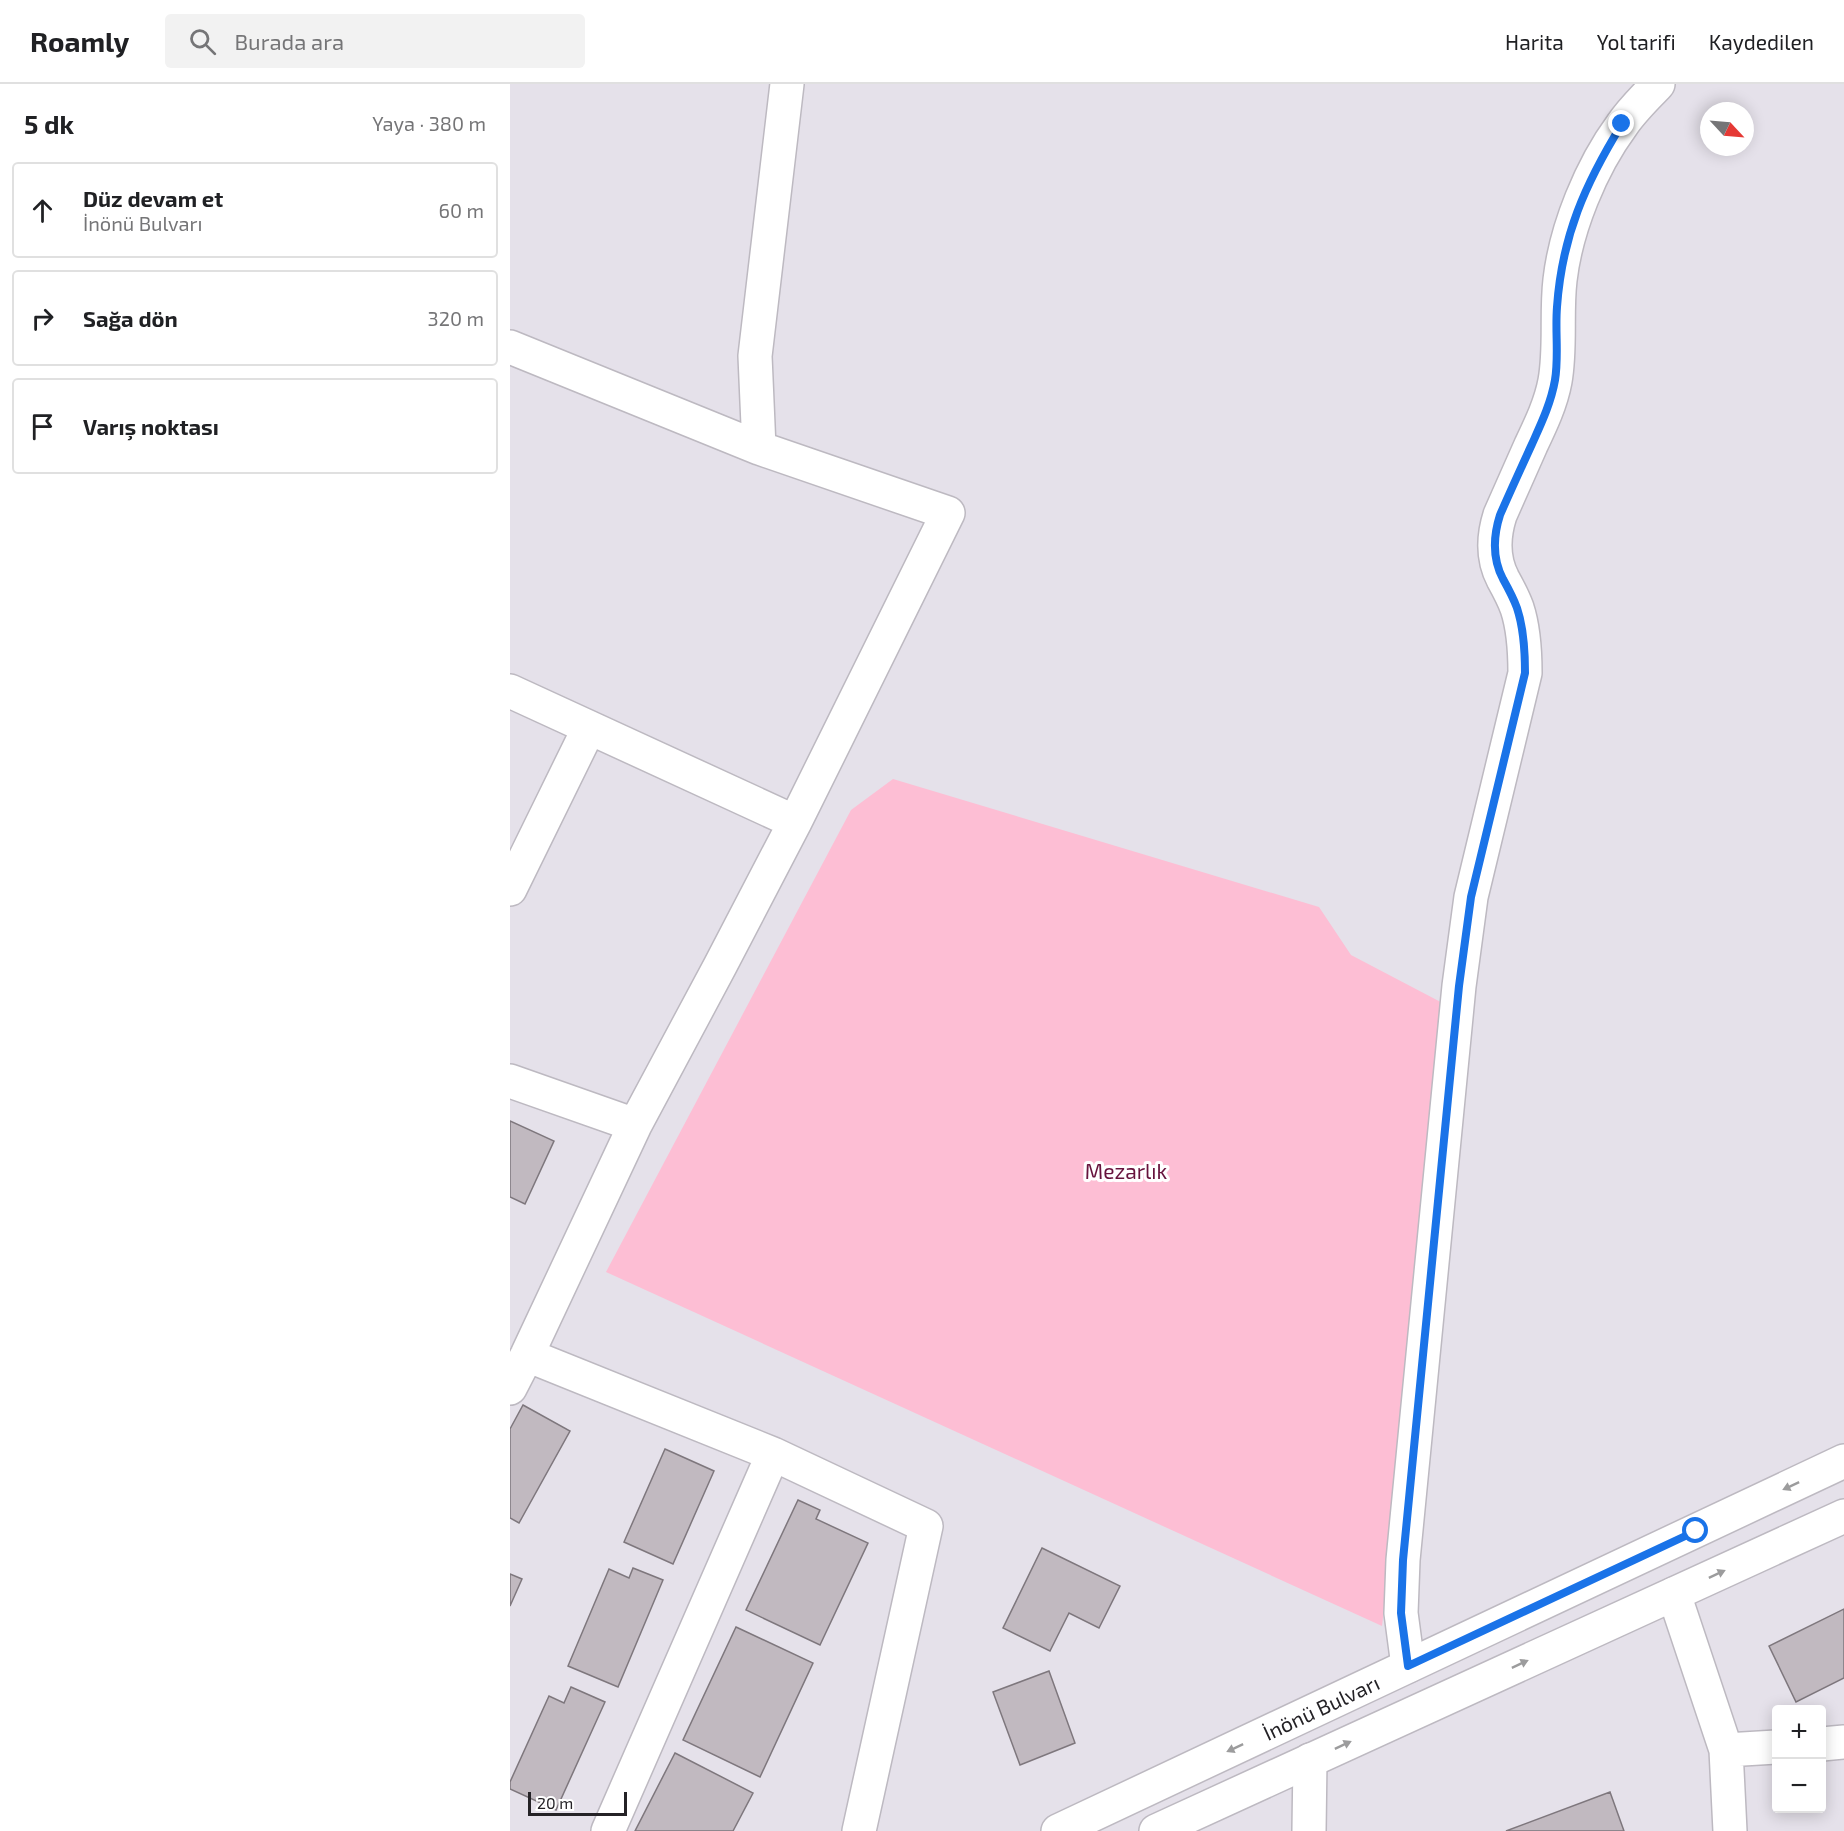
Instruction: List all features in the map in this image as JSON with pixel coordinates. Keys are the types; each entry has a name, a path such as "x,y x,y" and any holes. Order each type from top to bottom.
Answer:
{"street":[{"path":"759,448 755,356 787,84"},
{"path":"1408,1666 1401,1613 1403,1560 1459,986 1471,897 1525,673 1522,624 1510,590 1496,562 1495,531 1548,407 1557,362 1557,310 1560,278 1569,237 1582,197 1600,160 1622,124 1658,84"},
{"path":"510,349 759,448 948,513 795,822 635,1125 510,1388"},
{"path":"510,691 795,822"},
{"path":"510,889 589,728"},
{"path":"510,1081 635,1125"},
{"path":"527,1354 773,1454 926,1526 859,1831"},
{"path":"608,1831 773,1454"},
{"name":"İnönü Bulvarı","path":"1058,1831 1844,1461"},
{"name":"İnönü Bulvarı","path":"1156,1831 1844,1515"},
{"path":"1674,1594 1726,1750 1730,1831"},
{"path":"1826,1744 1844,1742"},
{"path":"1726,1750 1772,1747"},
{"path":"1309,1831 1310,1760"}],"green space":[{"name":"Mezarlık","path":"893,779 1319,907 1351,955 1454,1009 1382,1626 606,1272 851,810"}],"building":[{"path":"510,1121 554,1141 525,1204 510,1197"},
{"path":"523,1405 570,1431 519,1523 510,1518 510,1429"},
{"path":"665,1449 714,1471 673,1564 624,1542"},
{"path":"798,1500 820,1510 816,1519 868,1543 820,1645 746,1610"},
{"path":"1042,1548 1120,1586 1099,1628 1069,1613 1050,1651 1003,1628"},
{"path":"633,1568 663,1580 618,1687 568,1666 609,1569 629,1578"},
{"path":"510,1574 522,1579 510,1606"},
{"path":"1844,1609 1844,1678 1796,1702 1769,1646"},
{"path":"736,1627 813,1663 760,1777 683,1740"},
{"path":"1049,1671 1075,1743 1020,1765 993,1692"},
{"path":"571,1687 605,1702 556,1810 510,1789 510,1782 549,1696 564,1703"},
{"path":"675,1753 753,1793 733,1831 635,1831"},
{"path":"1610,1792 1624,1831 1506,1831"}],"route":[{"path":"1622,124 1600,160 1582,197 1569,237 1560,278 1555,380 1548,407 1495,531 1496,562 1510,590 1522,624 1525,673 1471,897 1459,986 1403,1560 1401,1613 1408,1666 1696,1531"}]}
